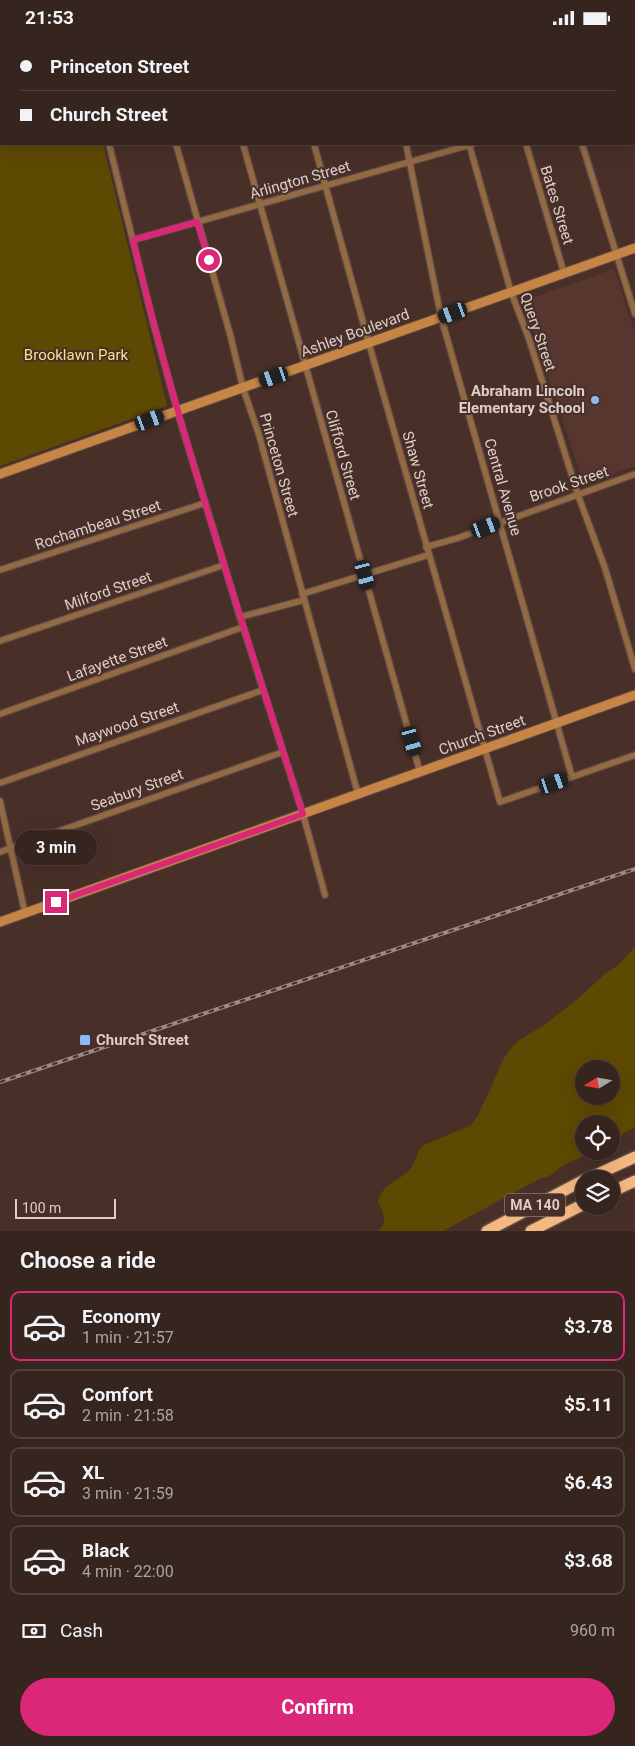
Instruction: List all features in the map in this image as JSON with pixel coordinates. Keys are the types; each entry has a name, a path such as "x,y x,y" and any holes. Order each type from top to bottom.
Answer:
{"highway":[{"name":"MA 140","path":"605,1170 635,1157"},
{"path":"620,1187 635,1181"},
{"name":"MA 140","path":"487,1231 575,1184"},
{"name":"MA 140","path":"531,1231 575,1209"}],"main road":[{"name":"Ashley Boulevard","path":"0,474 635,248"},
{"name":"Church Street","path":"0,922 635,695"}],"street":[{"path":"109,145 177,411 204,503 303,814 325,895"},
{"name":"Princeton Street","path":"176,145 228,325 243,388 259,435 303,597 349,755 358,793"},
{"name":"Clifford Street","path":"243,145 420,772"},
{"name":"Shaw Street","path":"314,145 368,344 500,802 572,777"},
{"name":"Central Avenue","path":"406,145 442,317 572,777"},
{"name":"Arlington Street","path":"133,240 467,145"},
{"name":"Query Street","path":"470,145 511,292 529,339 578,495 605,568 635,669"},
{"name":"Bates Street","path":"526,145 564,273"},
{"path":"582,145 635,314"},
{"name":"Brook Street","path":"426,547 458,538 499,521 635,474"},
{"name":"Rochambeau Street","path":"0,570 204,503"},
{"path":"240,617 428,555"},
{"name":"Milford Street","path":"0,641 224,565"},
{"name":"Lafayette Street","path":"0,714 243,627"},
{"path":"627,640 635,637"},
{"name":"Maywood Street","path":"0,783 263,690"},
{"name":"Seabury Street","path":"0,852 283,752"},
{"path":"572,777 635,755"},
{"path":"0,801 25,913"}],"shaded area":[{"name":"Abraham Lincoln Elementary School","path":"614,269 635,333 635,466 584,484 523,301"}],"green space":[{"name":"Brooklawn Park","path":"0,145 103,145 167,406 0,466"},
{"path":"635,947 635,1127 620,1136 620,1115 575,1115 575,1160 562,1166 548,1177 541,1178 443,1231 378,1231 384,1223 383,1213 378,1201 380,1196 387,1187 409,1171 422,1146 471,1125 477,1117 504,1058 514,1045 543,1026 580,997 618,965"}],"railway":[{"path":"0,1082 635,869"}],"place":[{"name":"Abraham Lincoln Elementary School","path":"595,400"},
{"name":"Church Street","path":"85,1040"}],"route":[{"path":"56,902 303,814 204,503 177,411 133,240 197,222 209,260"}]}
